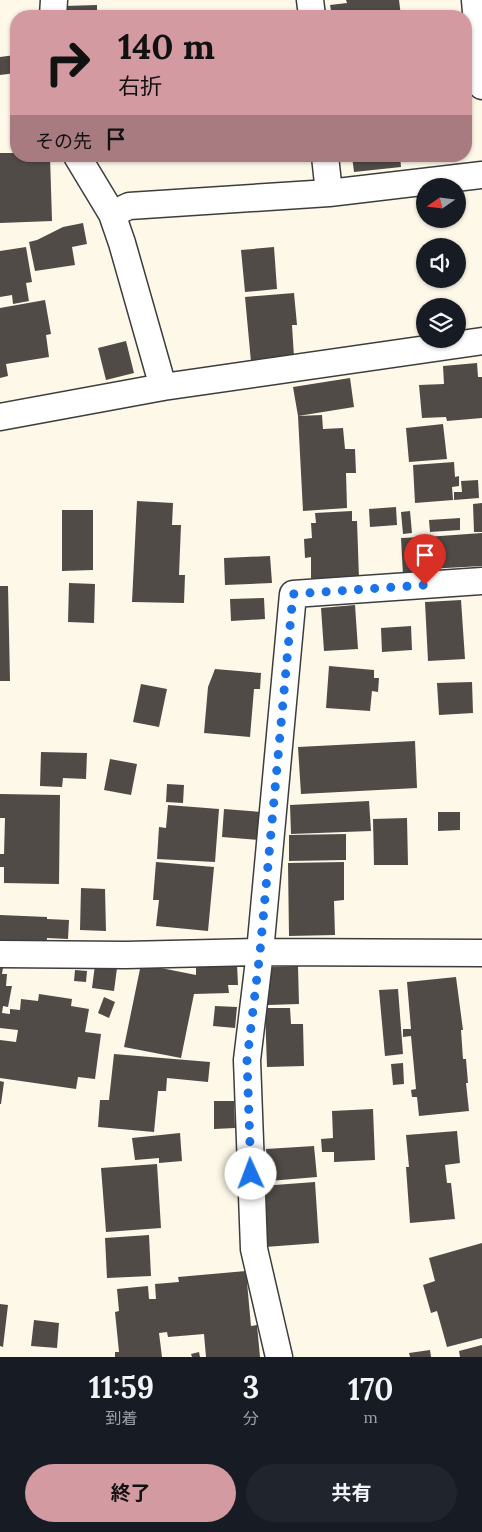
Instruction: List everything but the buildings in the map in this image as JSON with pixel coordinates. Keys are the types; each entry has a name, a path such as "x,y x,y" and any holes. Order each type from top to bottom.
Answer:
{"street":[{"path":"475,0 482,86"},
{"path":"81,162 112,214 163,387"},
{"path":"326,162 329,192"},
{"path":"112,214 129,206 329,192 482,175"},
{"path":"0,417 163,387 482,340"},
{"path":"279,1357 254,1249 247,1060 260,952 293,594 482,581"},
{"path":"0,954 482,953"}],"route":[{"path":"251,1174 247,1060 260,952 293,594 425,585"}]}
